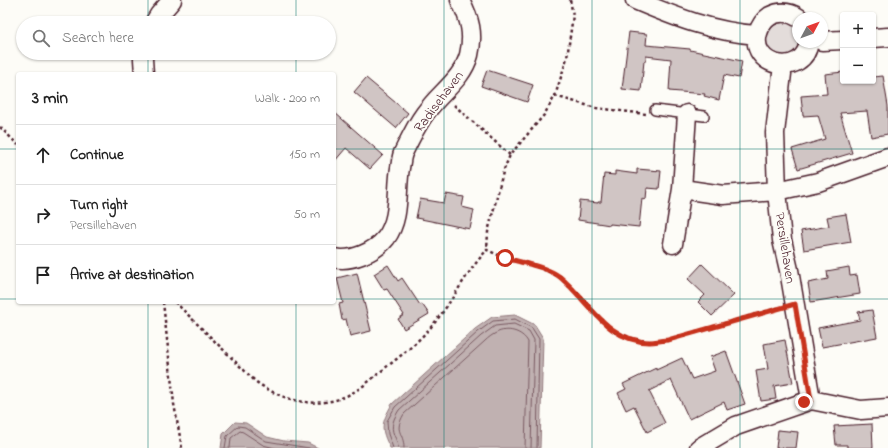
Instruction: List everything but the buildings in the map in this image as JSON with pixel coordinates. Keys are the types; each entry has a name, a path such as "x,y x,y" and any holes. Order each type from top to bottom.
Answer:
{"street":[{"path":"158,16 172,0"},
{"name":"Radisehaven","path":"336,258 359,256 379,246 393,226 396,213 398,179 402,155 417,126 430,107 453,83 461,72 469,56 471,36 470,18 460,0"},
{"path":"635,0 679,18 735,34 757,35"},
{"path":"791,10 767,18 762,23 757,35 758,48 765,59 783,65 789,65 799,60 807,51 808,48"},
{"path":"876,38 888,37"},
{"path":"828,41 840,40"},
{"path":"143,60 144,72"},
{"name":"Persillehaven","path":"783,65 775,133 777,190 782,240 795,304 811,400"},
{"path":"673,244 696,115"},
{"path":"682,189 723,194 777,190 818,182 888,157"},
{"path":"699,448 736,426 811,400 861,410 888,408"}],"lane":[{"path":"655,110 696,115"}],"path":[{"path":"177,304 255,381 267,390 287,398 308,403 330,401 352,393 412,346 439,317 474,264 487,250 488,232 501,179 510,155 544,115 555,96 567,58 573,15 570,0"},
{"path":"442,94 510,155"},
{"path":"555,96 596,108 652,115 655,110"},
{"path":"0,127 16,143"},
{"path":"487,250 505,258 536,266 559,276 579,295 600,319 615,332 633,339 649,342 668,340 795,304"},
{"path":"163,304 174,404 182,448"}],"shaded area":[{"path":"785,22 792,25 792,48 796,48 792,53 784,56 779,56 771,51 766,41 766,36 771,28"}],"water":[{"path":"515,315 535,325 543,338 540,448 390,448 383,431 383,426 392,404 475,329 492,317"},
{"path":"235,422 246,423 267,437 284,441 308,443 318,448 221,448 223,434"}],"route":[{"path":"505,258 536,266 559,276 579,295 600,319 615,332 633,339 649,342 668,340 795,304 811,400 804,402"}]}
